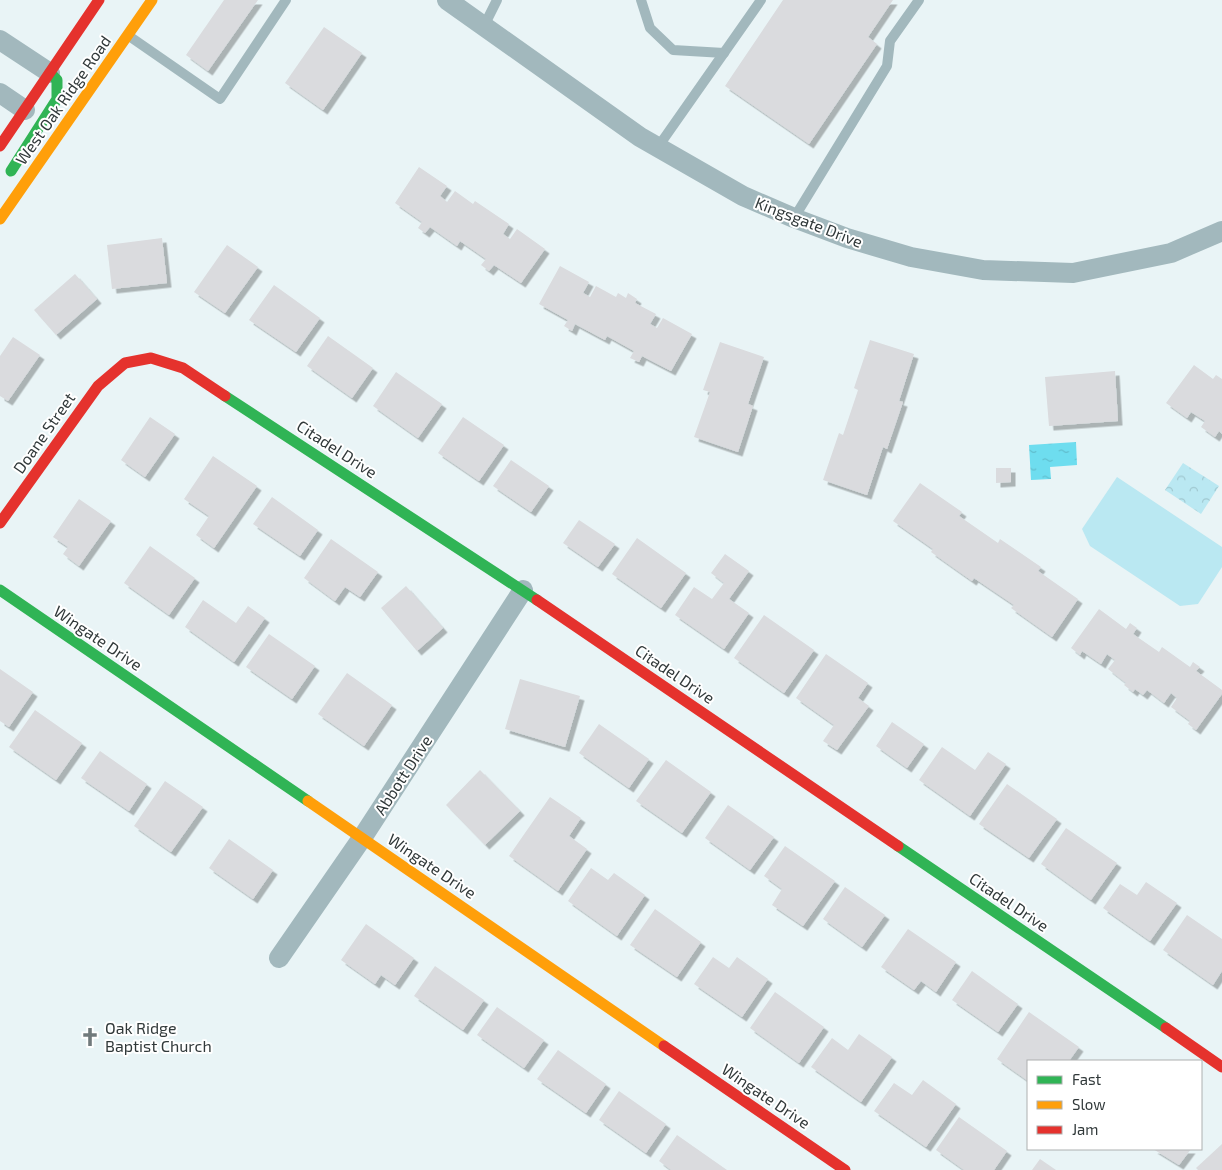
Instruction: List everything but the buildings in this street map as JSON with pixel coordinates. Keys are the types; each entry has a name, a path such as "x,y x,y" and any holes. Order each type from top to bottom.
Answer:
{"street":[{"name":"West Oak Ridge Road","path":"0,146 100,0"},
{"name":"West Oak Ridge Road","path":"0,219 152,0"},
{"name":"Kingsgate Drive","path":"446,0 640,137 743,196 847,238 911,257 983,270 1073,273 1171,253 1222,231"},
{"path":"0,40 50,73 57,80 58,88 57,99 6,178"},
{"path":"0,93 25,110"},
{"name":"Citadel Drive","path":"98,386 125,363 151,358 183,368 523,590 1222,1067"},
{"name":"Doane Street","path":"0,523 98,386"},
{"name":"Wingate Drive","path":"0,590 845,1170"},
{"name":"Abbott Drive","path":"279,958 362,838 523,590"}],"lane":[{"path":"484,26 497,0"},
{"path":"641,0 650,28 673,50 724,53"},
{"path":"658,147 760,0"},
{"path":"794,218 887,66 890,41 919,0"},
{"path":"128,35 220,99 284,1"}],"green space":[{"path":"1183,463 1219,486 1201,514 1165,490"},
{"path":"1117,477 1222,547 1222,567 1198,604 1180,606 1090,546 1082,529"}],"water":[{"path":"1076,442 1077,465 1050,467 1051,479 1031,480 1029,445"}],"traffic: fast":[{"path":"11,171 57,99 57,80 50,73"},
{"path":"225,396 537,600"},
{"path":"0,590 308,801"},
{"path":"898,846 1166,1028"}],"traffic: slow":[{"path":"0,219 152,0"},
{"path":"308,801 664,1046"}],"traffic: jam":[{"path":"0,146 99,0"},
{"path":"0,523 98,386 125,363 151,358 183,368 225,396"},
{"path":"537,600 898,846"},
{"path":"1166,1028 1222,1067"},
{"path":"664,1046 845,1170"}],"place":[{"name":"Oak Ridge Baptist Church","path":"90,1037"}]}
